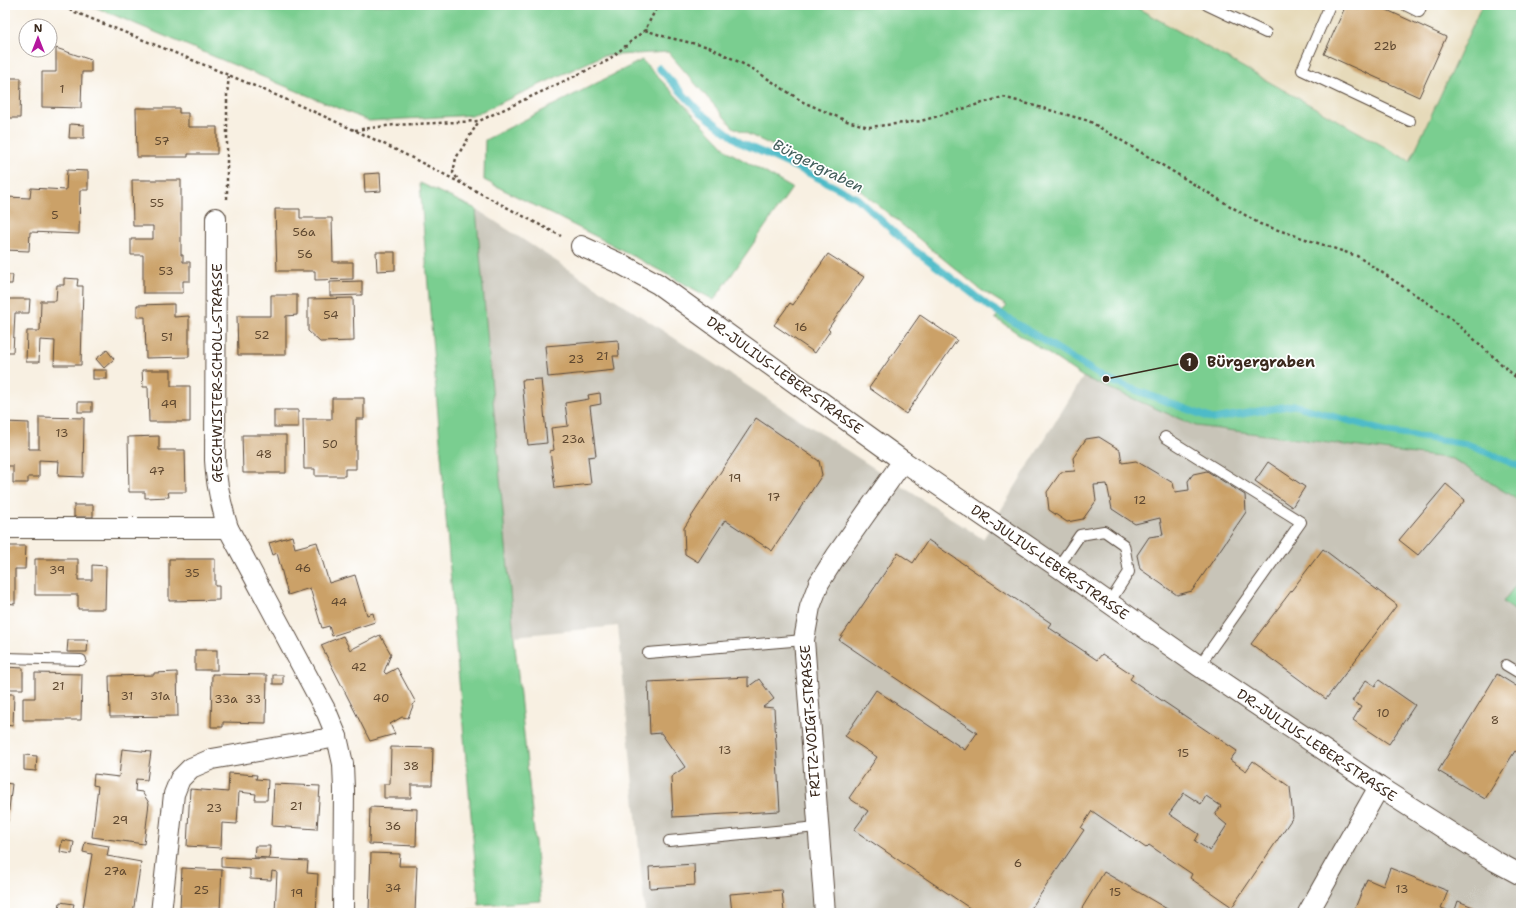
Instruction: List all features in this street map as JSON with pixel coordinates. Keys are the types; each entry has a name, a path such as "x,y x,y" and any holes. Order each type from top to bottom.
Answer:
{"street":[{"name":"GESCHWISTER-SCHOLL-STRASSE","path":"216,218 216,481 219,499 228,528 327,714 337,737 343,764 344,790 343,913"},
{"name":"DR.-JULIUS-LEBER-STRASSE","path":"581,246 623,265 658,284 903,461 1199,666 1379,788 1488,857 1521,875"},
{"name":"FRITZ-VOIGT-STRASSE","path":"825,913 817,827 804,640 810,607 819,583 836,556 903,461"},
{"path":"5,528 228,528"},
{"path":"161,913 174,794 180,779 191,768 212,759 337,737"},
{"path":"1308,913 1379,788"}],"lane":[{"path":"1207,5 1266,33"},
{"path":"1330,5 1302,70 1410,121"},
{"path":"1405,5 1420,12 1422,5"},
{"path":"1165,437 1301,522 1199,666"},
{"path":"1058,567 1080,535 1104,531 1124,545 1129,572 1109,603"},
{"path":"648,653 804,640"},
{"path":"5,658 81,660"},
{"path":"1506,665 1521,674"},
{"path":"669,841 817,827"}],"path":[{"path":"58,5 229,75 354,130 461,183 581,246"},
{"path":"354,130 394,125 479,121 607,61 645,30 658,5"},
{"path":"645,30 666,37 708,47 753,69 803,102 847,121 869,127 921,121 1003,97 1089,121 1260,224 1357,256 1452,319 1521,382"},
{"path":"216,218 227,218 227,95 229,75"},
{"path":"461,183 453,173 456,158 479,121"}],"shaded area":[{"path":"1132,5 1482,5 1410,161"},
{"path":"476,209 983,539 1083,377 1196,426 1456,460 1521,501 1521,578 1503,602 1521,615 1521,913 645,913 618,626 514,636"}],"green space":[{"path":"90,5 1132,5 1410,161 1482,5 1521,5 1521,502 1453,459 1196,426 1083,377 995,318 1007,306 981,290 850,182 733,127 668,52 602,56 474,115 369,121"},
{"path":"642,60 729,152 792,188 714,300 609,243 484,180 485,140"},
{"path":"420,183 476,209 514,636 541,901 479,905 456,647"},
{"path":"1521,578 1521,615 1503,602"}],"building":[{"path":"1346,5 1376,5 1446,37 1419,97 1324,54"},
{"path":"58,49 91,60 91,72 82,72 81,108 42,107 42,72 56,72"},
{"path":"5,78 21,78 20,118 5,118"},
{"path":"136,108 179,108 179,113 188,113 188,127 217,127 217,154 188,154 188,157 137,157"},
{"path":"70,124 84,125 84,138 69,138"},
{"path":"67,170 88,171 88,190 80,190 79,234 30,232 29,251 5,250 5,197 30,198 31,188 66,190"},
{"path":"380,173 381,191 365,192 364,174"},
{"path":"132,180 181,180 181,255 183,255 183,262 190,262 190,281 183,281 183,293 143,293 143,255 131,255 131,239 153,239 153,226 133,226"},
{"path":"275,209 300,209 300,218 332,218 333,262 353,262 353,279 315,280 315,271 277,271"},
{"path":"376,252 395,252 395,270 377,271"},
{"path":"828,254 864,277 828,329 830,331 815,353 774,325 790,303 793,305"},
{"path":"5,275 13,275 12,284 5,284"},
{"path":"64,278 78,279 77,286 83,286 81,365 54,365 55,341 40,340 39,362 26,362 27,331 40,331 41,301 56,301 57,285 64,285"},
{"path":"362,281 362,295 330,296 330,282"},
{"path":"271,295 297,295 297,315 286,316 286,355 238,355 237,316 271,316"},
{"path":"353,298 354,341 320,342 308,331 308,299"},
{"path":"5,299 30,299 29,313 15,313 13,352 5,352"},
{"path":"174,304 174,317 189,316 189,357 146,358 145,317 137,317 137,305"},
{"path":"920,315 957,340 906,414 869,388"},
{"path":"618,340 619,356 613,356 615,370 548,377 545,346"},
{"path":"107,350 114,359 104,368 96,359"},
{"path":"93,370 107,370 107,379 93,379"},
{"path":"142,370 171,370 171,386 190,386 190,422 149,422 148,387 143,387"},
{"path":"541,379 547,443 528,445 522,380"},
{"path":"600,393 601,404 590,406 596,456 588,457 591,484 555,488 550,451 554,450 551,428 568,426 565,403 589,399 588,395"},
{"path":"332,398 364,398 364,419 356,419 356,469 345,469 345,476 315,476 315,469 304,469 303,419 332,419"},
{"path":"78,402 92,402 92,412 78,412"},
{"path":"274,410 298,410 298,427 274,427"},
{"path":"39,417 84,418 83,477 58,476 59,461 39,460 39,477 28,477 28,483 13,483 13,466 5,466 5,422 29,423 29,449 39,449"},
{"path":"756,418 819,461 822,475 772,551 725,520 698,562 685,554 684,528"},
{"path":"242,435 286,435 286,473 243,473"},
{"path":"159,436 159,450 185,450 186,492 168,492 169,497 145,498 145,492 129,492 128,437"},
{"path":"1099,437 1120,450 1122,463 1136,461 1173,483 1175,492 1189,490 1188,481 1193,474 1207,471 1245,495 1246,512 1192,591 1177,595 1140,569 1137,555 1149,537 1163,535 1160,518 1135,524 1112,509 1107,484 1094,485 1096,501 1083,519 1067,522 1049,510 1047,492 1061,472 1075,471 1073,458 1086,439"},
{"path":"1268,462 1305,487 1292,507 1255,481"},
{"path":"1446,484 1465,500 1418,555 1399,540"},
{"path":"74,505 93,505 93,517 74,517"},
{"path":"292,536 295,548 317,542 329,583 355,575 367,615 373,613 375,622 332,636 329,626 322,628 310,588 288,595 277,553 273,555 269,543"},
{"path":"928,540 1051,623 1048,627 1097,660 1102,654 1133,675 1130,679 1237,751 1230,760 1246,771 1253,761 1290,787 1293,817 1232,907 1190,878 1192,874 1149,845 1146,848 1092,811 1081,828 1084,830 1028,913 977,913 854,830 868,811 849,798 877,757 845,736 876,690 965,750 977,733 839,640 898,553 913,563","holes":["1184,793 1201,804 1206,796 1221,806 1215,815 1227,825 1210,851 1195,841 1199,834 1169,814"]},
{"path":"5,546 26,546 25,569 15,569 15,604 5,603"},
{"path":"1323,549 1397,605 1326,699 1251,644"},
{"path":"35,559 78,559 78,580 92,580 92,565 106,566 105,609 78,609 78,595 35,595"},
{"path":"169,559 215,559 215,586 219,586 219,600 169,601"},
{"path":"380,635 391,654 384,672 386,674 397,668 415,701 408,718 402,717 390,724 395,734 370,741 321,645 343,636 350,650"},
{"path":"68,640 88,640 87,652 67,652"},
{"path":"195,650 217,650 217,670 195,670"},
{"path":"5,667 23,668 23,689 5,689"},
{"path":"177,672 178,716 110,717 109,676 154,675 154,673"},
{"path":"35,673 82,674 81,720 23,720 23,698 35,698"},
{"path":"212,674 267,675 266,723 223,722 223,727 211,727"},
{"path":"1497,674 1521,689 1521,755 1515,751 1485,799 1438,771"},
{"path":"273,675 283,675 283,684 273,684"},
{"path":"748,677 748,687 759,679 774,699 763,707 774,708 780,811 673,817 671,777 685,767 661,733 650,734 648,682"},
{"path":"1366,680 1375,686 1379,680 1415,705 1389,744 1353,720 1361,707 1352,701"},
{"path":"5,694 14,694 13,726 5,725"},
{"path":"391,747 433,748 432,785 411,785 411,798 384,798 384,784 390,784"},
{"path":"122,749 151,752 147,780 136,779 135,791 142,792 149,803 144,844 92,837 98,786 93,785 94,774 119,777"},
{"path":"24,755 37,756 36,771 24,770"},
{"path":"229,773 257,775 256,779 268,780 267,800 255,800 256,794 239,792 237,824 222,823 221,848 187,846 190,789 228,792"},
{"path":"5,783 12,784 6,835 5,834"},
{"path":"274,784 320,786 317,829 272,826"},
{"path":"370,807 417,809 416,846 369,844"},
{"path":"62,840 74,842 72,854 60,852"},
{"path":"85,842 109,846 107,856 141,862 133,913 114,913 83,908 92,854 83,852"},
{"path":"255,846 270,846 269,858 254,857"},
{"path":"371,853 400,854 399,866 417,866 415,912 369,910"},
{"path":"221,857 308,861 307,873 318,874 316,913 275,913 277,872 272,871 271,880 250,879 250,869 221,867"},
{"path":"694,864 695,885 650,888 649,867"},
{"path":"182,868 222,870 220,910 180,909"},
{"path":"1390,868 1448,891 1441,908 1454,913 1353,913 1367,879 1383,886"},
{"path":"1104,872 1174,913 1079,913"},
{"path":"782,890 784,913 732,913 730,894"},
{"path":"1458,901 1488,913 1454,913"},
{"path":"60,902 74,904 72,912 59,910"},
{"path":"468,910 484,910 484,913 468,913"}],"waterway":[{"name":"Bürgergraben","path":"659,68 699,111 741,143 804,171 857,198 908,245 990,307 1106,379 1213,419 1294,405 1388,432 1467,444 1521,467"}],"place":[{"name":"Bürgergraben","path":"1106,379"}]}
